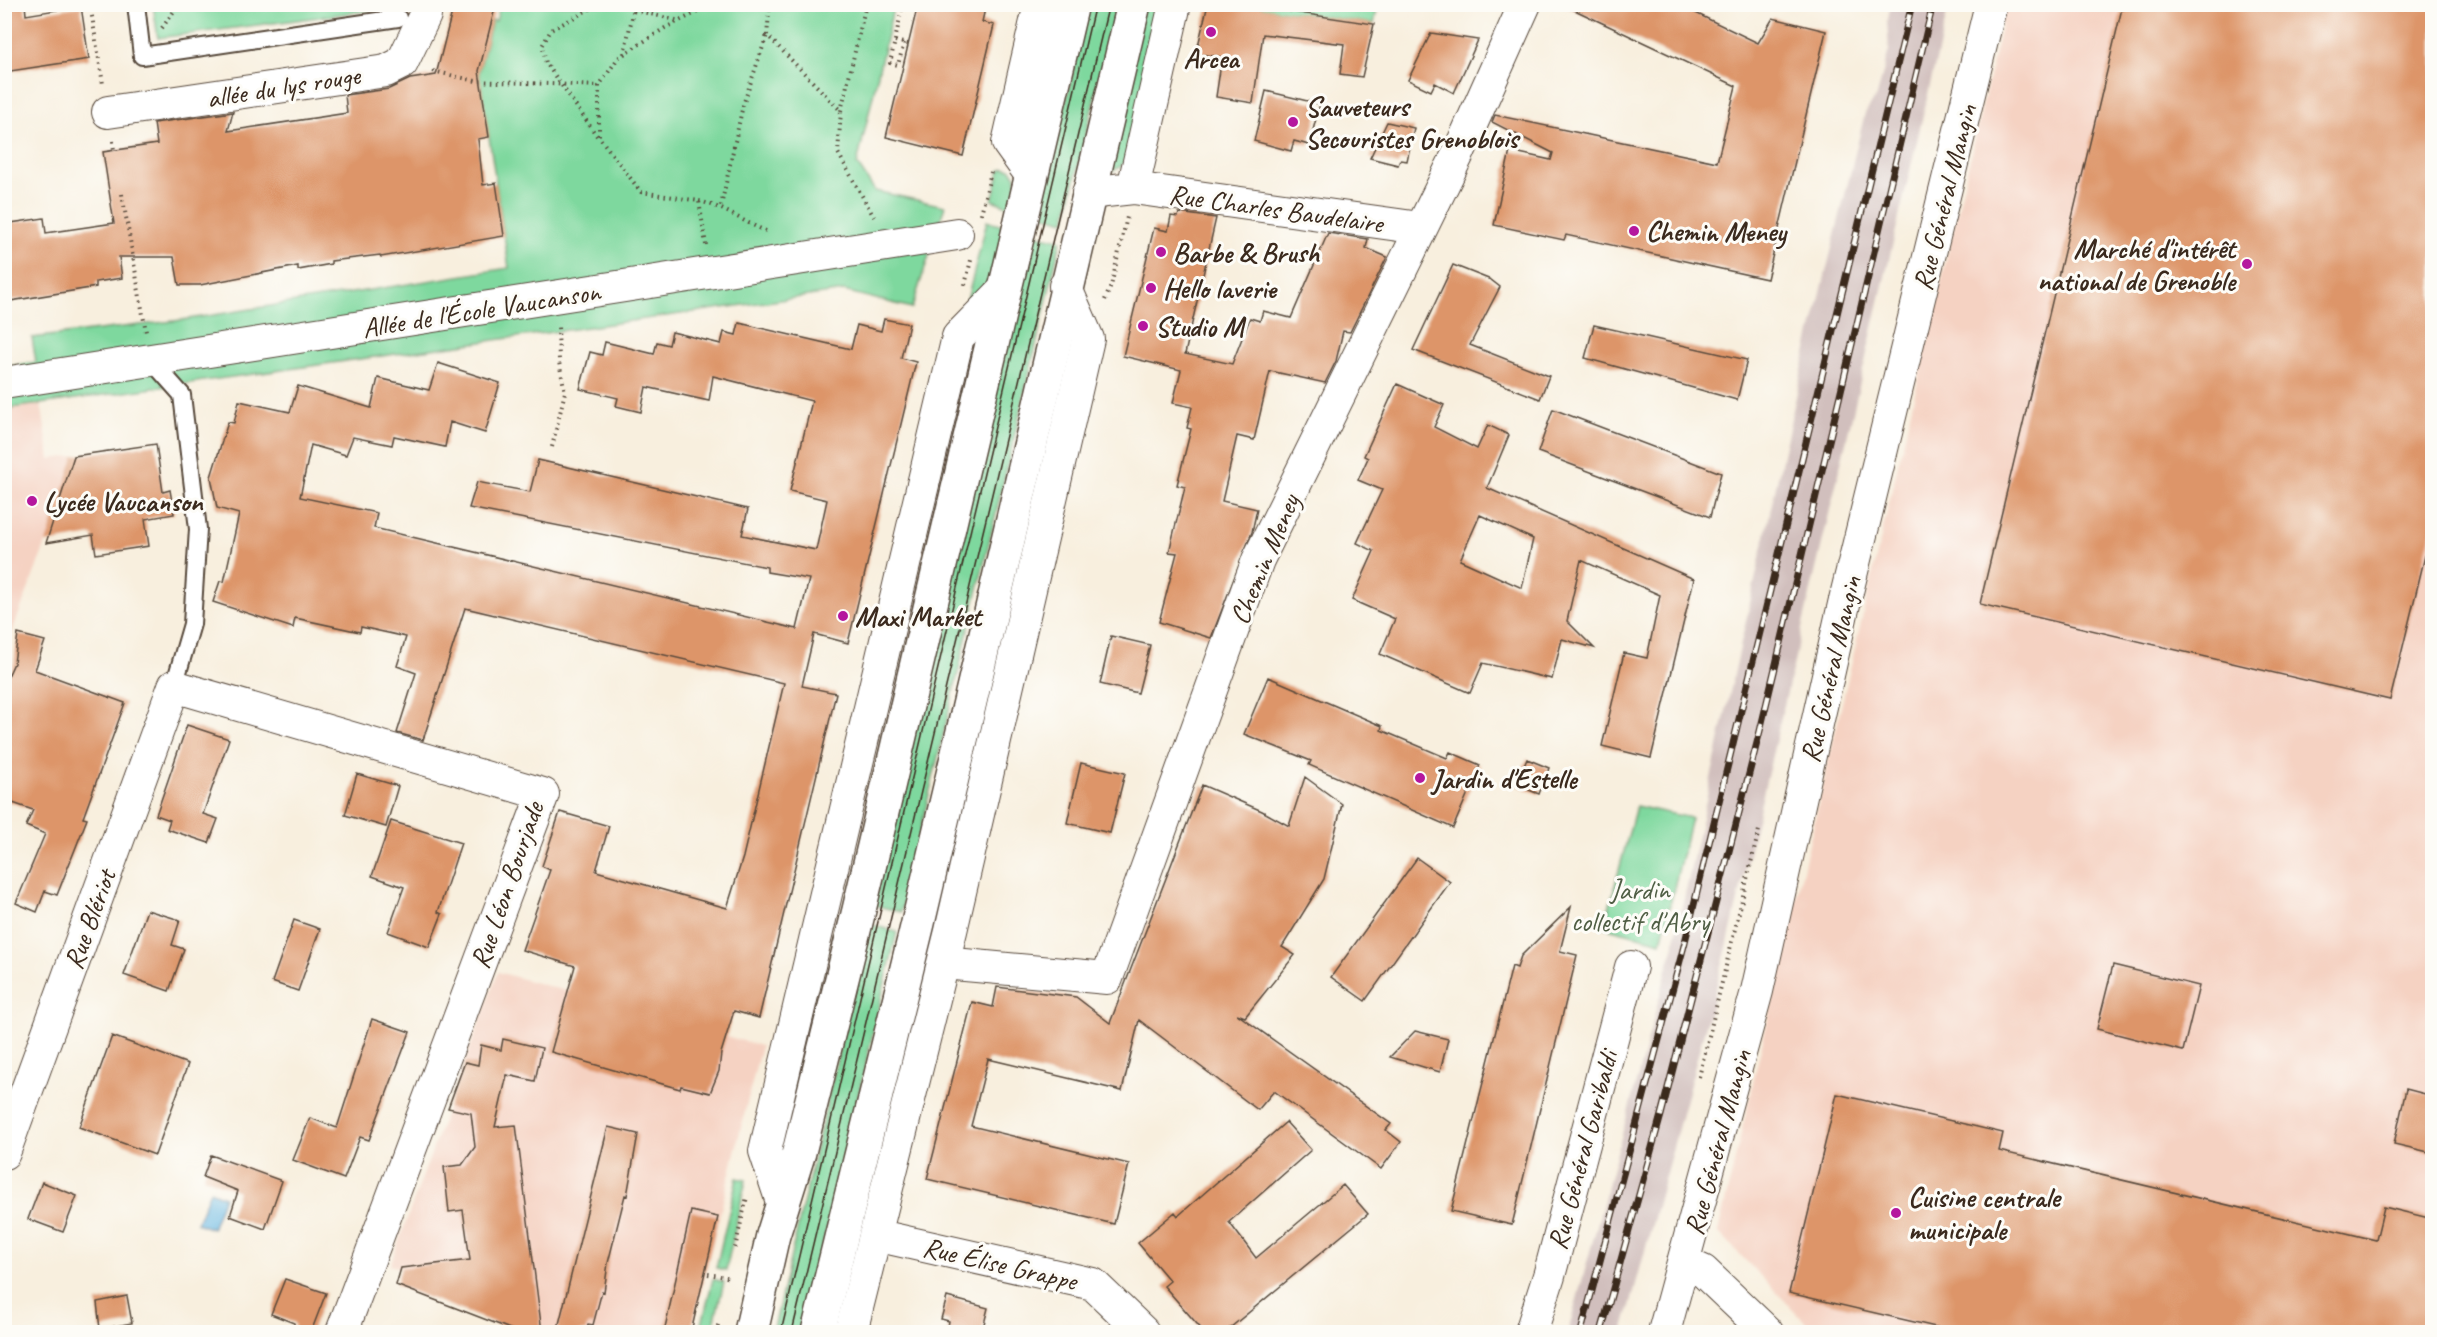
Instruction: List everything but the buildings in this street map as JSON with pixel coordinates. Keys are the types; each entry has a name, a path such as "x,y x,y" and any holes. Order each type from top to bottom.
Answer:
{"main road":[{"path":"751,1332 782,1202 799,1152 859,910 1072,4"},
{"path":"818,1332 918,923 1065,286 1134,4"}],"street":[{"path":"1031,175 1008,143 1040,4"},
{"path":"1133,188 1175,4"},
{"name":"Chemin Meney","path":"943,963 1107,978 1258,560 1420,228 1458,156 1525,4"},
{"name":"Rue Général Mangin","path":"1664,1332 1685,1263 1757,991 1844,604 1991,4"},
{"name":"allée du lys rouge","path":"108,112 386,71 402,63 411,48 417,16"},
{"name":"Rue Charles Baudelaire","path":"1088,193 1133,188 1420,228"},
{"name":"Allée de l'École Vaucanson","path":"4,383 957,234"},
{"path":"851,1332 943,963 1088,339 1065,286"},
{"name":"Rue Blériot","path":"4,1153 174,686"},
{"name":"Rue Léon Bourjade","path":"174,686 543,794 342,1332"},
{"name":"Rue Général Garibaldi","path":"1531,1332 1552,1264 1631,967"},
{"name":"Rue Élise Grappe","path":"875,1235 1094,1284 1143,1332"},
{"path":"1685,1263 1703,1271 1767,1332"}],"lane":[{"name":"allée du lys rouge","path":"136,4 142,56 417,16"},
{"path":"151,360 182,395 198,529 192,624 174,686"}],"path":[{"path":"90,4 114,151"},
{"path":"599,4 551,30 542,46 546,63 598,137 642,192 721,206 748,224 768,232"},
{"path":"624,54 635,4"},
{"path":"598,137 598,86 618,58 714,4"},
{"path":"721,206 743,105 766,35 770,4"},
{"path":"866,4 841,111 838,153 890,244"},
{"path":"895,41 906,43 898,65 890,63 903,4"},
{"path":"986,5 1010,11"},
{"path":"633,10 681,21"},
{"path":"417,16 428,69 476,81 598,86"},
{"path":"766,35 841,111"},
{"path":"1088,339 1111,286 1133,188"},
{"path":"122,194 151,360"},
{"path":"699,201 711,274"},
{"path":"552,447 565,392 559,362 554,298"},
{"path":"708,1274 738,1280"}],"shaded area":[{"path":"1891,5 1949,5 1726,951 1623,1332 1568,1332 1674,944 1801,374 1865,113 1877,96 1889,50 1887,22"},
{"path":"2006,5 2432,5 2432,1219 2376,1240 2035,1159 1991,1332 1815,1332 1718,1232"},
{"name":"Lycée Vaucanson","path":"41,403 50,459 74,456 46,543 5,650 5,409"},
{"path":"498,972 761,1046 691,1332 542,1332 532,1252 401,1268 390,1265"}],"green space":[{"path":"412,4 158,38 153,5"},
{"path":"1260,4 1378,5 1374,24 1260,7"},
{"path":"500,5 894,5 857,164 875,191 945,206 912,308 844,291 5,409 5,367 36,362 32,338 182,320 509,268 479,72 492,20 496,21"},
{"path":"1089,5 1117,5 1065,221 1039,214"},
{"path":"1144,5 1158,5 1134,140 1122,166 1102,176"},
{"path":"1011,169 1016,177 1015,209 992,200 1000,170"},
{"path":"987,221 1009,228 996,277 965,308"},
{"path":"1033,234 1061,240 901,912 874,905"},
{"name":"Jardin collectif d'Abry","path":"1636,806 1691,818 1661,942 1604,927"},
{"path":"869,924 897,932 802,1332 773,1332"},
{"path":"737,1178 746,1180 726,1270 716,1268"},
{"path":"713,1279 724,1282 712,1332 700,1332"}],"water":[{"path":"210,1191 224,1197 212,1229 197,1223"}],"tram line":[{"path":"781,1332 1095,4"},
{"path":"792,1332 1109,4"}],"railway":[{"path":"1581,1332 1685,942 1912,4"},
{"path":"1601,1332 1661,1115 1760,731 1933,4"}],"place":[{"name":"Arcea","path":"1211,32"},
{"name":"Sauveteurs Secouristes Grenoblois","path":"1293,122"},
{"name":"Chemin Meney","path":"1634,231"},
{"name":"Barbe & Brush","path":"1161,252"},
{"name":"Marché d'intérêt national de Grenoble","path":"2247,264"},
{"name":"Hello laverie","path":"1151,288"},
{"name":"Studio M","path":"1143,326"},
{"name":"Lycée Vaucanson","path":"32,501"},
{"name":"Maxi Market","path":"843,616"},
{"name":"Jardin d'Estelle","path":"1420,778"},
{"name":"Cuisine centrale municipale","path":"1896,1213"}]}
